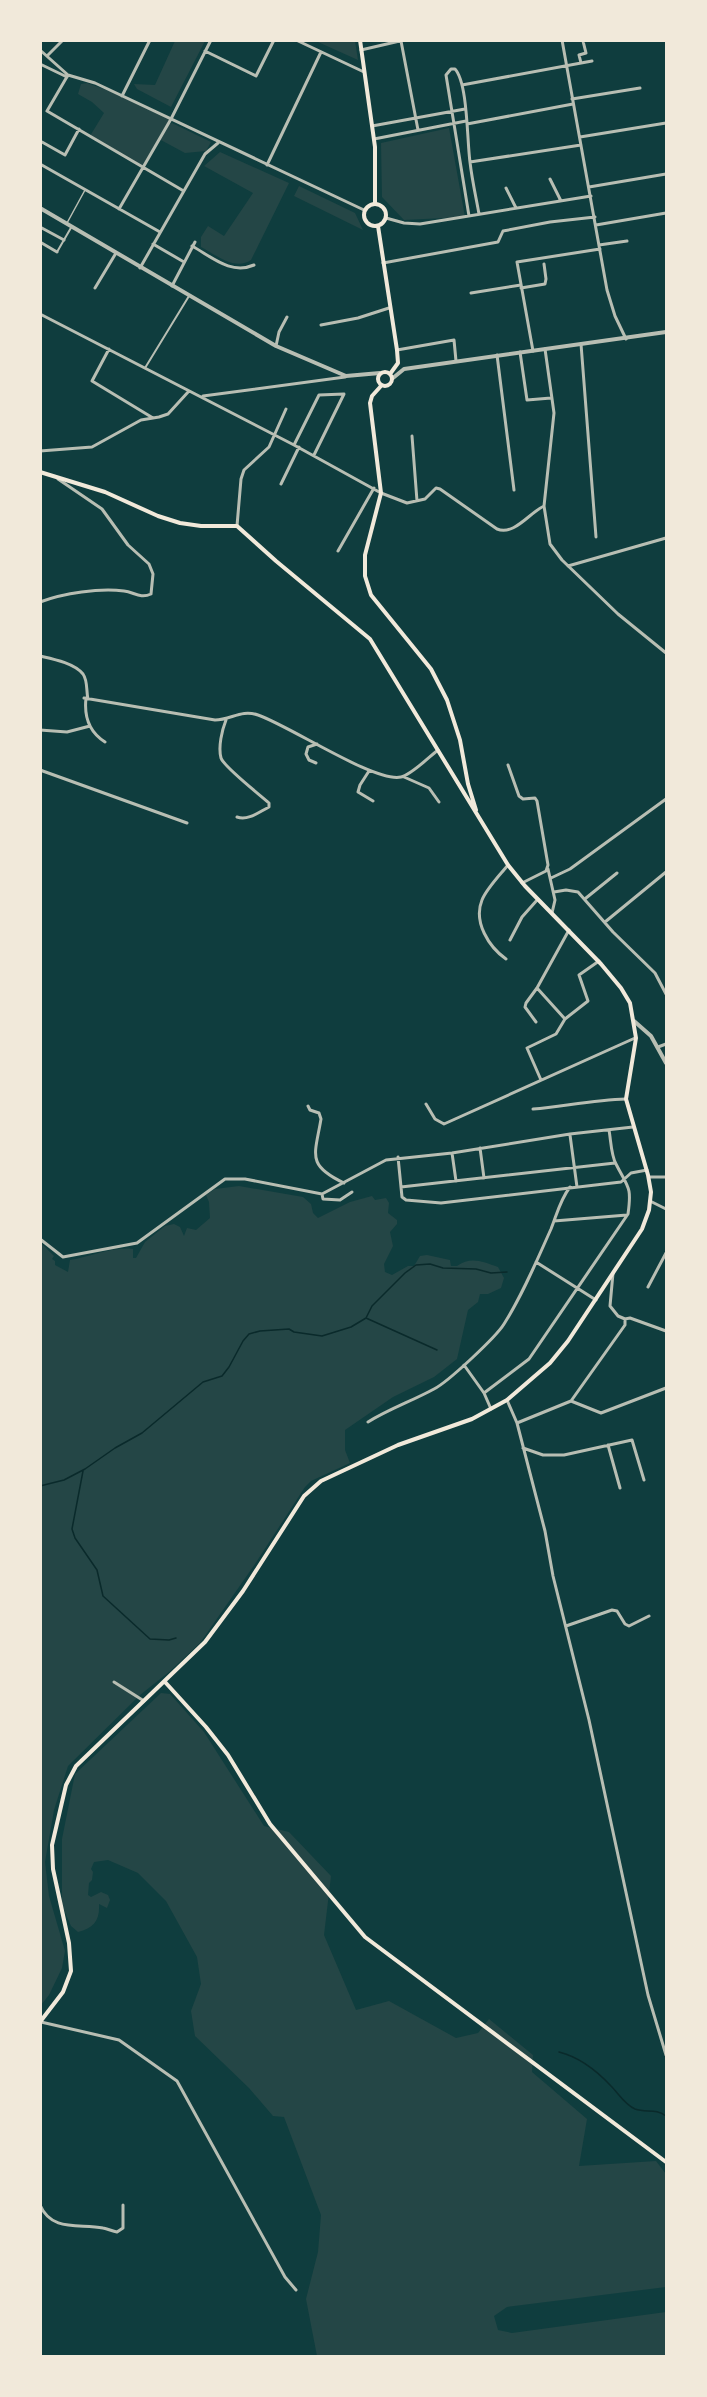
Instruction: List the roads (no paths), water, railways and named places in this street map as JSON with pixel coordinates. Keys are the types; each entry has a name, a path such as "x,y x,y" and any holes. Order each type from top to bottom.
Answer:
{"main road":[{"path":"360,40 374,139 375,203"},
{"path":"375,203 384,208 386,218 378,226 371,226 363,216 364,210 375,203"},
{"path":"378,226 398,363 391,376 390,385 381,386 372,396 370,403 381,493 365,555 365,576 368,587 384,612 430,669 447,700 460,740 468,784 478,817"},
{"path":"381,386 377,378 380,373 386,372 391,376"},
{"path":"40,472 105,492 158,516 180,523 201,526 237,526 370,639 508,865 522,883 598,961 621,988 630,1003 636,1038 626,1099 649,1177 650,1201 642,1229 585,1318 550,1363 507,1400 491,1409 466,1421 398,1445 315,1484 304,1496 243,1591 210,1636 76,1766 66,1785 52,1845 52,1856 69,1942 71,1971 63,1992 41,2022"},
{"path":"165,1682 206,1726 228,1755 270,1824 365,1937 666,2162"}],"street":[{"path":"63,40 41,65 68,76 95,83 364,210"},
{"path":"122,96 150,40"},
{"path":"119,209 171,119 211,40"},
{"path":"205,51 256,76 274,40"},
{"path":"296,40 364,72"},
{"path":"562,40 607,290 615,316 626,339"},
{"path":"581,63 579,55 586,53 583,41 586,40"},
{"path":"361,50 403,41 418,130"},
{"path":"40,50 68,76"},
{"path":"267,165 321,52"},
{"path":"462,85 592,61"},
{"path":"469,216 446,75 448,71 455,69 459,73 462,85 470,162 479,214"},
{"path":"68,76 47,111 182,190"},
{"path":"374,139 640,88"},
{"path":"372,126 465,109"},
{"path":"580,137 666,123"},
{"path":"42,142 65,155 79,129"},
{"path":"140,268 182,190 205,153 219,143"},
{"path":"470,162 581,145"},
{"path":"40,164 159,232"},
{"path":"589,187 666,174"},
{"path":"550,179 561,201"},
{"path":"506,188 516,208"},
{"path":"386,218 417,224 591,196"},
{"path":"40,208 276,346 346,376"},
{"path":"596,225 666,213"},
{"path":"383,263 498,242 503,231 550,222 595,217"},
{"path":"40,243 57,252 69,225"},
{"path":"40,227 64,240"},
{"path":"533,351 517,262 627,241"},
{"path":"153,244 184,262"},
{"path":"172,286 194,244 232,268 241,269 254,265"},
{"path":"95,288 116,253"},
{"path":"471,293 544,284 546,279 544,264"},
{"path":"146,368 189,296"},
{"path":"321,325 358,318 389,308"},
{"path":"40,314 299,447 381,493 407,503 425,499 436,488 440,489 497,528 505,531 511,530 544,506"},
{"path":"276,346 279,332 287,317"},
{"path":"391,376 404,369 666,332"},
{"path":"397,350 454,340 456,361"},
{"path":"581,344 596,537"},
{"path":"109,349 92,381 153,418"},
{"path":"545,349 552,398 553,426 544,506 548,539 554,551 568,566 618,614 666,653"},
{"path":"520,352 526,400 552,398"},
{"path":"497,355 514,490"},
{"path":"200,397 380,373"},
{"path":"40,451 92,447 124,427 141,420 168,414 189,391"},
{"path":"294,445 319,395 344,394 314,455"},
{"path":"237,526 244,470 269,447 286,409"},
{"path":"412,436 417,501"},
{"path":"281,484 299,447"},
{"path":"40,602 78,592 125,591 146,596 151,594 153,585 150,564 128,545 102,509 54,476"},
{"path":"338,551 374,488"},
{"path":"568,566 666,538"},
{"path":"40,656 72,666 82,674 87,685 86,717 96,736 105,742"},
{"path":"86,698 215,720 226,720 244,712 258,714 369,771 394,778 402,777 439,750"},
{"path":"226,720 220,757 225,765 269,803 269,807 252,816 242,819 237,817"},
{"path":"40,730 67,732 90,726"},
{"path":"316,763 309,760 306,754 312,744 320,744"},
{"path":"508,765 519,796 523,799 535,798 537,801 547,870 554,892 552,913"},
{"path":"40,770 187,823"},
{"path":"369,771 358,792 373,801"},
{"path":"402,777 429,788 440,802"},
{"path":"551,879 578,863 666,799"},
{"path":"506,959 488,941 481,927 480,911 482,900 508,865"},
{"path":"522,883 547,870"},
{"path":"605,923 666,872"},
{"path":"585,899 617,873"},
{"path":"554,892 573,891 585,899 605,923 655,973 666,994"},
{"path":"510,940 522,916 538,900"},
{"path":"536,1022 525,1007 526,1003 537,988 569,930"},
{"path":"541,1081 527,1048 556,1034 565,1019 588,1002 579,975 598,961"},
{"path":"537,988 565,1019"},
{"path":"634,1021 651,1036 666,1063"},
{"path":"426,1104 435,1119 444,1124 636,1038"},
{"path":"658,1047 666,1044"},
{"path":"533,1109 574,1105 589,1100 626,1099"},
{"path":"308,1106 310,1110 319,1113 321,1119 315,1155 316,1163 321,1170 344,1183"},
{"path":"40,1239 63,1257 137,1243 225,1179 245,1179 322,1194 386,1160 398,1157 452,1153 570,1134 633,1127"},
{"path":"484,1393 529,1359 628,1214 630,1195 625,1178 615,1163 609,1130"},
{"path":"570,1134 577,1186"},
{"path":"480,1148 484,1178"},
{"path":"452,1153 456,1181"},
{"path":"398,1157 402,1197 406,1200 441,1203 621,1182 631,1173 647,1170"},
{"path":"401,1187 615,1163"},
{"path":"649,1177 666,1177"},
{"path":"368,1422 386,1411 436,1389 464,1365 503,1325 536,1262 562,1197 570,1187"},
{"path":"322,1194 323,1199 340,1200 352,1192"},
{"path":"650,1201 666,1209"},
{"path":"554,1221 628,1214"},
{"path":"648,1287 664,1262 666,1253"},
{"path":"536,1262 596,1300"},
{"path":"613,1272 610,1306 618,1316 666,1331"},
{"path":"517,1423 571,1401 625,1324 625,1319"},
{"path":"464,1365 484,1393 491,1409"},
{"path":"571,1401 594,1412 603,1412 666,1388"},
{"path":"507,1400 517,1423 545,1531 553,1576 583,1693 648,1995 666,2055"},
{"path":"522,1448 543,1455 564,1455 633,1440 644,1480"},
{"path":"608,1445 620,1488"},
{"path":"566,1626 612,1610 617,1611 625,1624 629,1626 649,1616"},
{"path":"114,1682 144,1701"},
{"path":"577,1694 583,1693"},
{"path":"41,2022 119,2040 177,2081 288,2283 296,2290"},
{"path":"40,2205 49,2217 65,2224 78,2228 102,2228 117,2232 123,2228 123,2205"}],"lane":[{"path":"69,225 85,190"}],"waterway":[{"path":"40,1486 64,1480 85,1469 142,1433 203,1382 222,1376 249,1334 289,1329 294,1332 322,1336 351,1327 366,1318 372,1306 416,1265 430,1264 443,1268 476,1269 491,1273 507,1272"},
{"path":"366,1318 437,1350"},
{"path":"83,1471 72,1529 75,1538 97,1570 103,1596 150,1639 176,1638"},
{"path":"559,2052 574,2057 594,2070 631,2107 658,2112 666,2116"}]}
